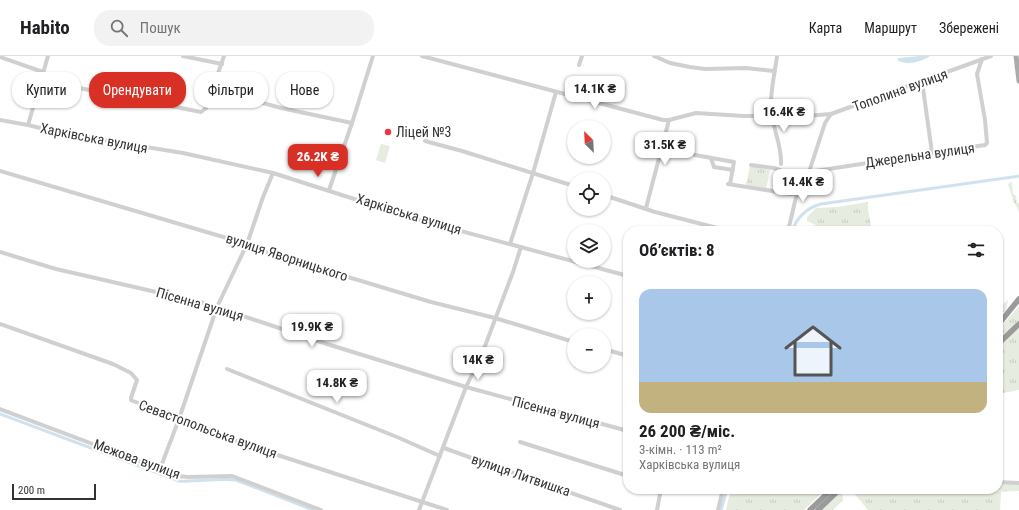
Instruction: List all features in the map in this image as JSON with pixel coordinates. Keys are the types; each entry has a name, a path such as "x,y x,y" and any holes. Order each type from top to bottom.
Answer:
{"highway":[{"path":"1003,319 1019,298"},
{"path":"1003,339 1019,324"},
{"path":"810,510 827,494"},
{"path":"818,510 835,494"}],"main road":[{"path":"1016,56 1019,81"}],"street":[{"path":"0,57 43,72 48,56"},
{"path":"183,56 222,64"},
{"path":"219,72 224,56"},
{"path":"329,190 373,56"},
{"path":"422,56 556,92 669,120 646,208"},
{"path":"579,65 582,56"},
{"path":"654,56 670,63 690,68 746,68 774,72"},
{"path":"777,56 772,89 771,110 781,164"},
{"name":"Тополина вулиця","path":"669,120 696,113 744,116 806,116 831,114 991,56"},
{"name":"Джерельна вулиця","path":"809,172 983,146 987,143 987,139 977,74 982,59"},
{"path":"922,81 932,153"},
{"path":"81,88 201,112 206,108"},
{"path":"510,244 533,173 556,92"},
{"path":"268,104 352,123"},
{"path":"28,125 33,108"},
{"path":"789,226 797,193 809,172 825,124 831,114"},
{"name":"Харківська вулиця","path":"0,120 183,153 273,173 420,220 623,275"},
{"path":"425,141 567,184"},
{"path":"695,155 734,162 729,184 791,194 797,193"},
{"path":"711,158 714,167 733,170"},
{"path":"751,165 780,170 797,193"},
{"name":"вулиця Яворницького","path":"0,171 247,244 255,248 366,283 495,318 567,340"},
{"path":"160,469 180,419 217,307 247,244 273,173"},
{"path":"611,197 711,226"},
{"path":"420,510 466,388 482,354 521,248"},
{"name":"Пісенна вулиця","path":"0,252 56,269 204,303 354,353 466,388 623,430"},
{"name":"Севастопольська вулиця","path":"0,324 113,364 131,374 137,380 131,398 133,401 200,428 259,449 447,510"},
{"path":"611,351 623,355"},
{"path":"226,369 397,437 440,456"},
{"name":"Межова вулиця","path":"0,408 178,476 232,476 321,510"},
{"path":"520,442 623,474"},
{"name":"вулиця Литвишка","path":"444,448 620,510"},
{"path":"1003,482 1019,483"},
{"path":"657,510 660,494"},
{"path":"718,510 722,494"}],"green space":[{"path":"381,144 390,146 385,163 376,160"},
{"path":"750,166 770,170 766,189 746,185"},
{"path":"1012,182 1013,194 1016,196 1017,203 1019,203 1019,212 1014,203 1008,184"},
{"path":"868,202 871,226 812,226 816,225 807,221 807,217 816,208 837,207"},
{"path":"1008,300 1006,310 1003,312 1003,304"},
{"path":"1019,306 1019,321 1003,335 1003,324"},
{"path":"1019,328 1019,390 1003,393 1003,342"},
{"path":"1003,484 1019,484 1019,491 1003,491"},
{"path":"730,494 821,494 804,510 726,510"},
{"path":"839,494 842,494 843,500 833,510 822,510"},
{"path":"855,494 1001,494 1000,510 868,510"}],"water":[{"path":"930,56 922,60 909,63 897,60 899,58"}],"waterway":[{"path":"794,226 803,214 811,208 821,204 1019,176"},
{"path":"0,414 179,481 222,479 236,480 313,510"},
{"path":"721,510 726,494"}],"place":[{"name":"Ліцей №3","path":"388,132"}]}
